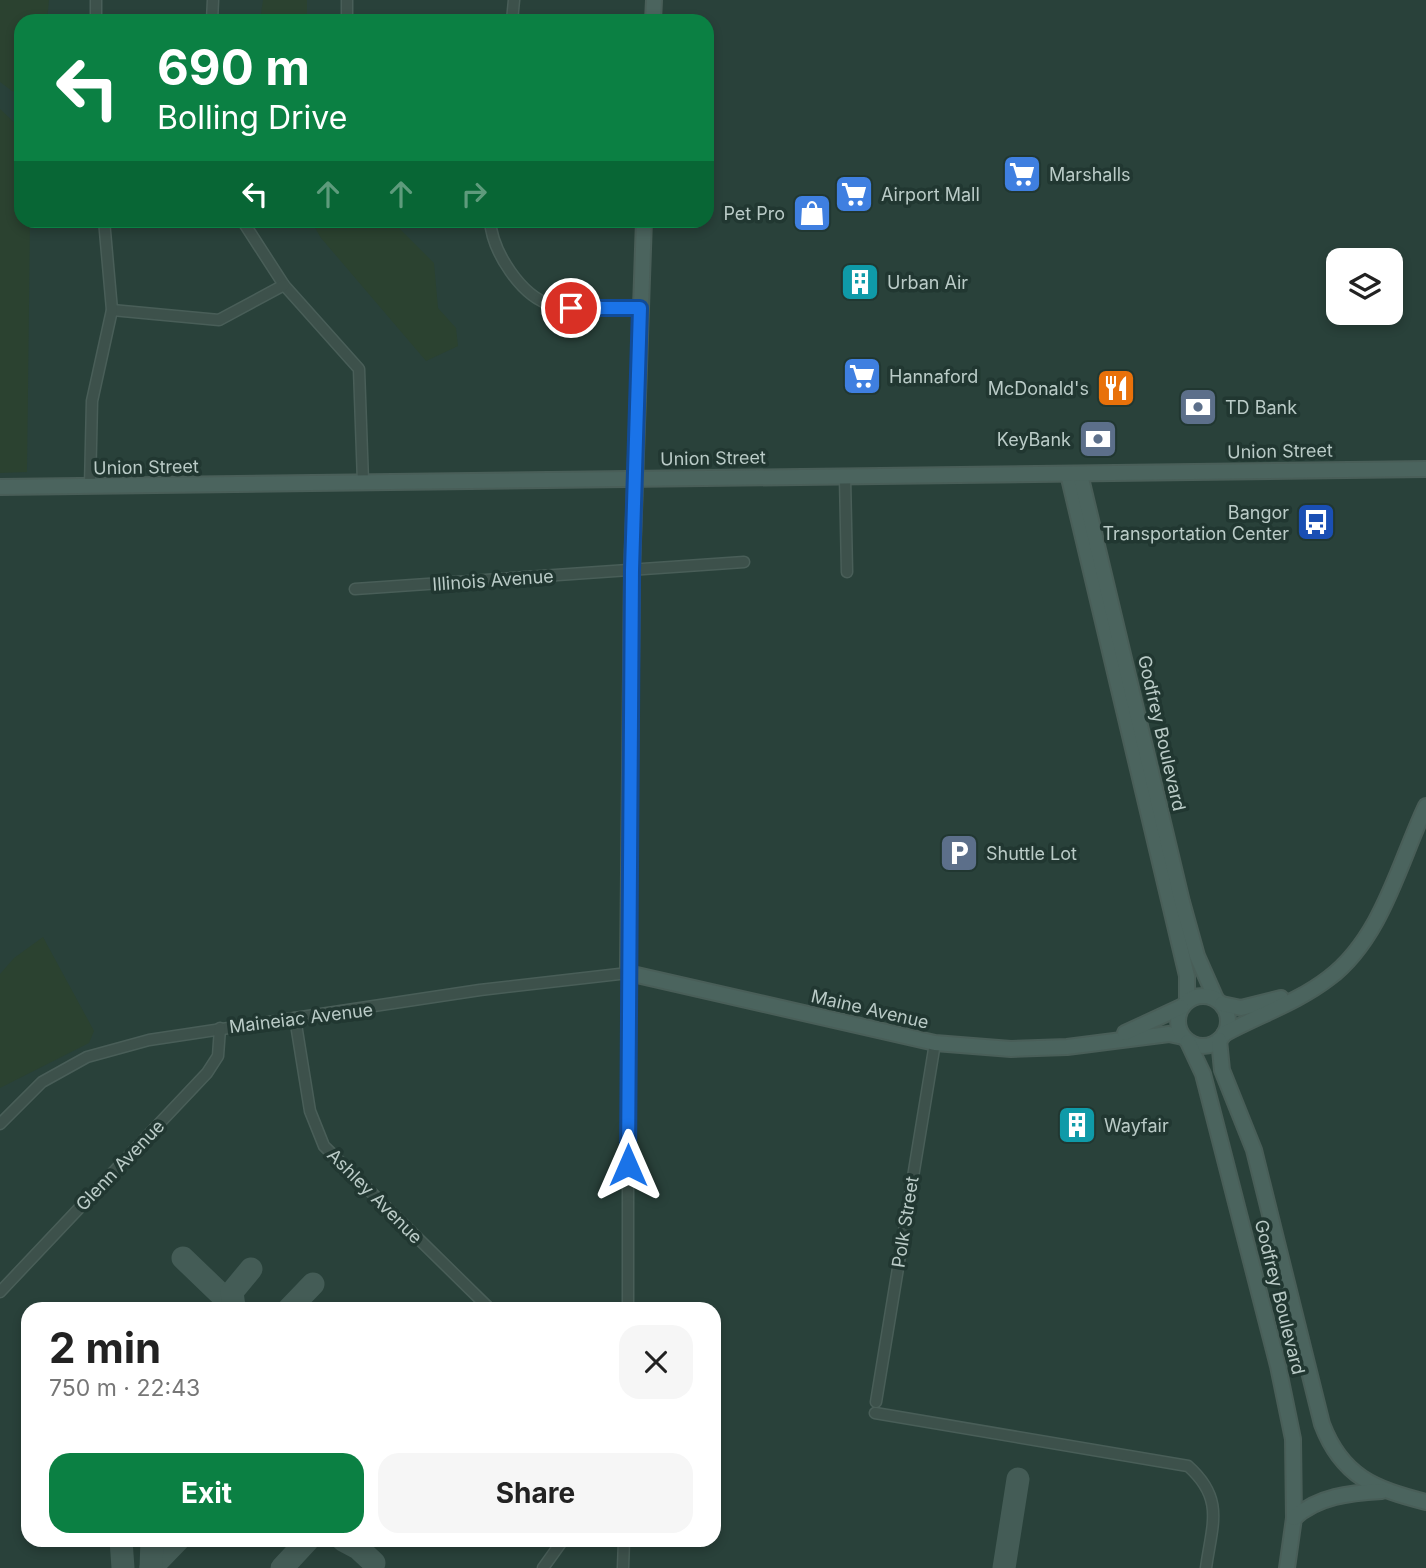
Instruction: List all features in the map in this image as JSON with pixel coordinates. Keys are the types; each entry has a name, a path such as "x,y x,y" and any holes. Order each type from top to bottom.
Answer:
{"street":[{"path":"90,487 92,401 112,310 105,228"},
{"path":"247,228 284,285 359,369 363,482"},
{"path":"491,228 504,265 524,287 548,304 571,308 640,308"},
{"path":"628,1302 632,570 644,228"},
{"path":"112,310 219,320 284,285"},
{"name":"Union Street","path":"0,487 1426,469"},
{"name":"Godfrey Boulevard","path":"1074,474 1182,902 1197,956 1219,1001"},
{"name":"Godfrey Boulevard","path":"1074,474 1188,976 1184,1003"},
{"path":"845,477 847,572"},
{"name":"Illinois Avenue","path":"355,589 744,562"},
{"path":"1319,985 1256,1005 1231,1008 1201,995 1184,1003 1177,1023 1185,1039 1200,1046 1319,985 1343,967 1368,934 1426,806"},
{"name":"Maine Avenue","path":"628,973 935,1042 1011,1049 1108,1042 1169,1034 1185,1039"},
{"name":"Maineiac Avenue","path":"0,1124 42,1083 87,1057 149,1040 480,990 628,973"},
{"path":"1219,1001 1228,1018 1222,1037"},
{"name":"Maine Avenue","path":"1108,1042 1184,1003"},
{"name":"Ashley Avenue","path":"295,1018 310,1111 324,1146 483,1302"},
{"name":"Glenn Avenue","path":"0,1292 207,1073 218,1056 220,1028"},
{"name":"Godfrey Boulevard","path":"1222,1037 1222,1070 1254,1150 1322,1424 1330,1445 1341,1460 1364,1480 1387,1491 1426,1502"},
{"name":"Godfrey Boulevard","path":"1185,1039 1203,1074 1278,1366 1293,1439 1294,1518 1287,1568"},
{"name":"Polk Street","path":"935,1042 875,1408 1188,1466 1203,1480 1215,1507 1206,1568"},
{"path":"1294,1518 1315,1503 1340,1495 1387,1491"},
{"path":"543,1568 558,1547"},
{"path":"623,1568 624,1547"}],"green space":[{"path":"0,0 49,0 48,14 14,14 14,91 0,82"},
{"path":"263,0 307,0 307,14 261,14"},
{"path":"0,109 14,122 14,228 30,228 27,472 0,473"},
{"path":"315,228 399,228 434,263 438,308 456,328 458,346 426,361"},
{"path":"43,937 94,1031 89,1043 0,1088 0,974 14,958"}],"taxiway":[{"path":"183,1258 229,1302"},
{"path":"233,1302 232,1292 251,1269"},
{"path":"296,1302 313,1284"},
{"path":"1004,1568 1018,1479"},
{"path":"122,1547 123,1568"},
{"path":"151,1568 152,1547"},
{"path":"151,1568 171,1547"},
{"path":"282,1568 302,1547"},
{"path":"356,1547 374,1563"}],"place":[{"name":"Marshalls","path":"1022,174"},
{"name":"Airport Mall","path":"854,194"},
{"name":"Pet Pro","path":"812,213"},
{"name":"Urban Air","path":"860,282"},
{"name":"Hannaford","path":"862,376"},
{"name":"McDonald's","path":"1116,388"},
{"name":"TD Bank","path":"1198,407"},
{"name":"KeyBank","path":"1098,439"},
{"name":"Bangor Transportation Center","path":"1316,522"},
{"name":"Shuttle Lot","path":"959,853"},
{"name":"Wayfair","path":"1077,1125"}],"route":[{"path":"571,308 640,308 632,570 628,1165"}]}
